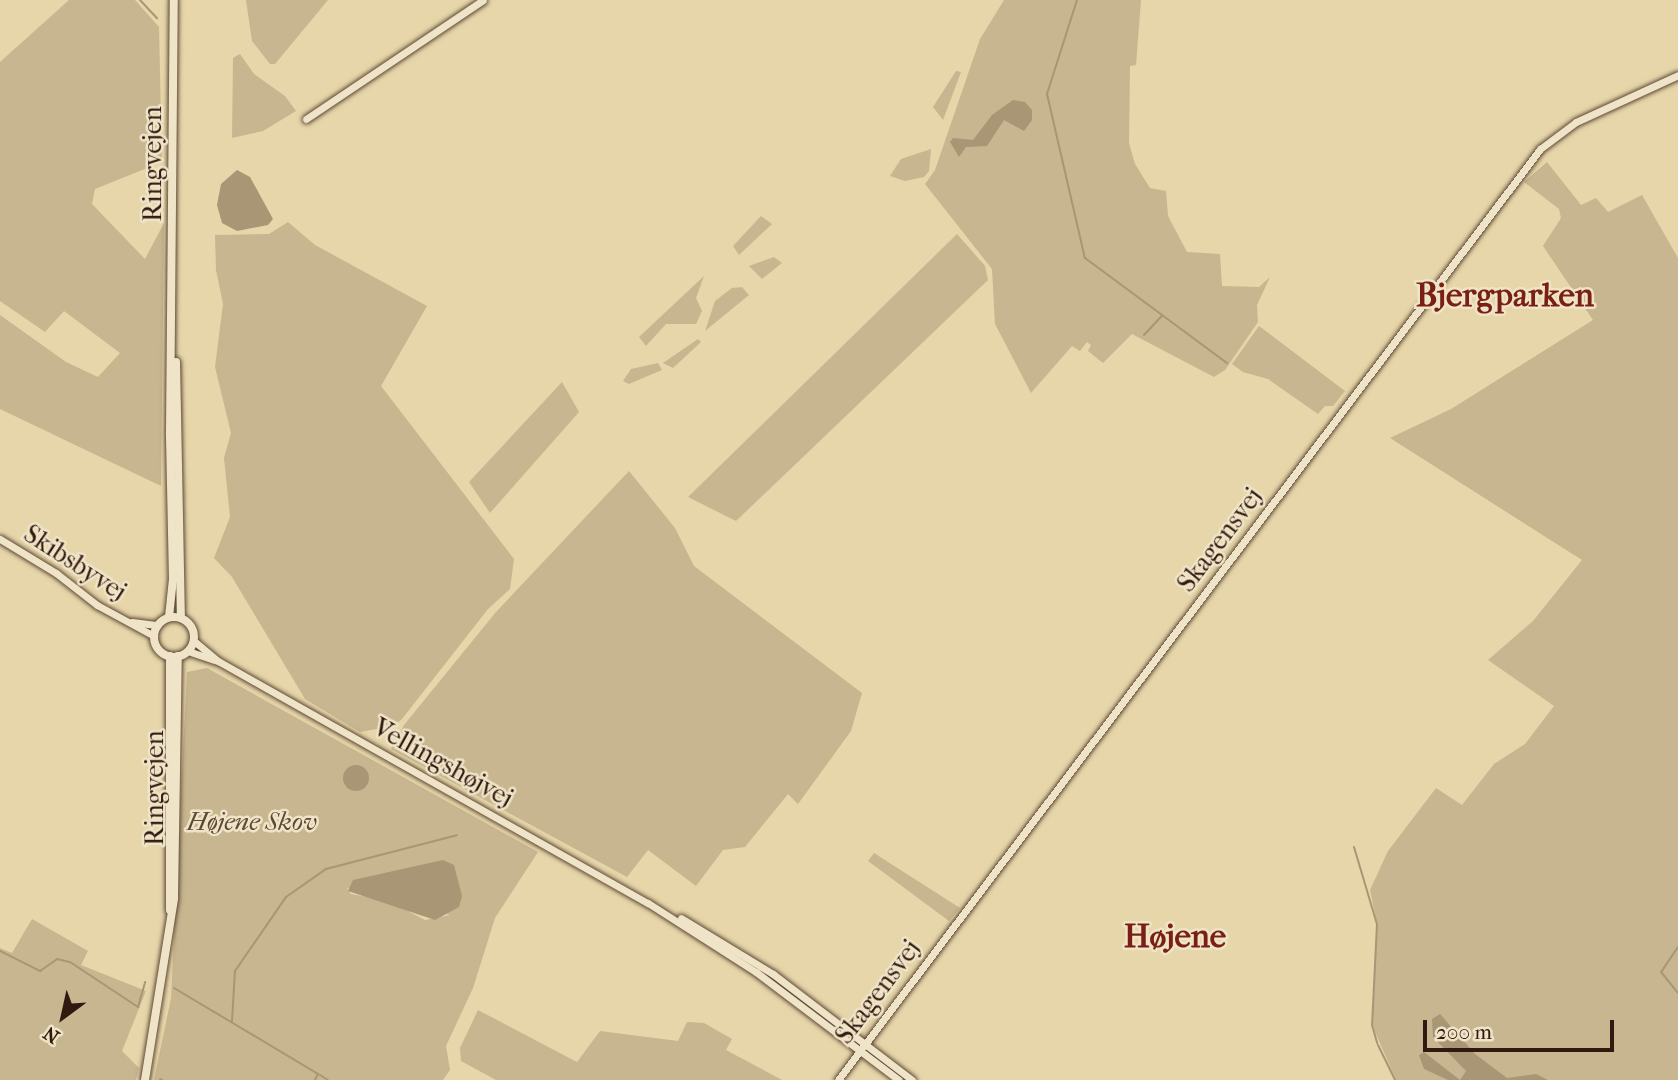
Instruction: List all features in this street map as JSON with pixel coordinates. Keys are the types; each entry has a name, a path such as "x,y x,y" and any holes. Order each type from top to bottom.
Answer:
{"main road":[{"name":"Ringvejen","path":"169,617 174,328 174,0"},
{"name":"Ringvejen","path":"174,328 181,618"},
{"path":"169,617 181,618 191,625 194,641 188,651 174,656 159,649 154,636 158,625 169,617"},
{"name":"Ringvejen","path":"145,1080 171,920 178,795 174,656"}],"street":[{"path":"306,119 483,0"},
{"name":"Skagensvej","path":"838,1080 1541,149 1576,122 1678,75"},
{"name":"Skibsbyvej","path":"0,539 154,636"},
{"name":"Skibsbyvej","path":"128,621 158,625"},
{"name":"Vellingshøjvej","path":"194,641 218,661 729,946 862,1046 912,1080"},
{"name":"Vellingshøjvej","path":"188,651 218,661"},
{"name":"Vellingshøjvej","path":"862,1046 899,1080"}],"green space":[{"path":"69,0 135,0 159,27 162,162 95,189 92,204 145,259 164,223 161,486 0,409 0,315 66,362 98,377 120,353 64,311 45,332 0,301 0,62"},
{"path":"246,0 328,0 275,64 270,64 252,41"},
{"path":"1004,0 1141,0 1136,65 1130,66 1129,143 1135,164 1150,188 1166,191 1168,216 1187,252 1220,254 1222,286 1259,287 1270,277 1257,305 1258,322 1225,370 1214,377 1132,334 1103,363 1088,351 1091,345 1087,342 1080,351 1072,346 1031,393 995,324 992,269 925,184 935,170 980,39"},
{"path":"240,54 254,74 285,96 296,111 263,131 232,138 233,58"},
{"path":"956,71 961,72 943,120 933,107"},
{"path":"931,149 929,171 924,177 905,181 890,176 901,159"},
{"path":"1547,162 1581,205 1596,198 1608,212 1642,195 1678,258 1678,1080 1396,1080 1372,1025 1377,924 1370,890 1388,851 1436,788 1462,805 1494,764 1525,744 1554,706 1488,660 1533,621 1582,560 1390,438 1451,409 1593,320 1543,246 1561,218 1559,209 1524,182"},
{"path":"761,216 772,224 739,255 733,246"},
{"path":"288,222 315,245 427,306 381,386 514,559 510,589 488,609 402,719 393,726 360,732 305,699 232,577 214,558 230,517 224,458 231,433 215,367 223,304 216,270 215,235 269,234"},
{"path":"957,234 985,266 988,280 736,521 688,497"},
{"path":"774,257 782,263 762,279 749,266"},
{"path":"704,276 696,298 702,311 696,324 666,324 646,346 639,337"},
{"path":"742,287 749,295 705,331 715,301 732,288"},
{"path":"1259,326 1345,391 1333,406 1325,406 1318,414 1268,379 1243,372 1232,364"},
{"path":"698,339 701,342 673,368 663,363"},
{"path":"658,363 662,370 629,384 623,381 631,369"},
{"path":"562,382 579,412 490,513 469,482"},
{"path":"629,471 675,528 694,566 862,693 851,731 798,804 788,794 745,847 723,850 696,886 648,850 627,877 391,749 404,725 496,612"},
{"name":"Højene Skov","path":"207,668 538,852 495,918 473,988 446,1046 450,1070 443,1080 154,1080 171,998 187,672","holes":["347,888 450,915 425,920 389,901 351,894"]},
{"path":"874,853 960,908 949,921 868,861"},
{"path":"32,919 88,951 81,965 146,991 122,1051 139,1068 136,1080 0,1080 0,948 12,953"},
{"path":"478,1010 577,1062 600,1031 678,1041 687,1022 704,1023 732,1039 726,1050 782,1080 496,1080 461,1061 460,1048"}],"shaded area":[{"path":"1013,100 1025,102 1032,110 1032,120 1024,131 1004,120 987,146 966,147 959,157 950,142 953,138 973,140 992,115"},
{"path":"237,170 250,177 273,219 268,225 237,231 222,223 217,205 221,184"},
{"path":"356,765 365,769 369,778 365,787 356,791 347,787 343,778 347,769"},
{"path":"443,860 454,865 462,896 459,907 435,920 348,891 353,880"},
{"path":"1440,1014 1475,1054 1507,1078 1536,1074 1548,1080 1460,1080 1466,1071 1433,1037 1432,1019"},
{"path":"1424,1052 1460,1080 1448,1080 1424,1069 1419,1055"}],"waterway":[{"path":"140,0 157,18"},
{"path":"1077,0 1047,94 1085,258 1227,363"},
{"path":"1144,335 1162,316"},
{"path":"232,1021 235,971 286,897 326,869 457,835"},
{"path":"1354,847 1377,924 1372,1025 1377,1043"},
{"path":"1678,947 1661,972 1678,993"},
{"path":"0,951 40,971 57,959 70,962 138,1007 145,982"},
{"path":"174,988 318,1074 315,1080"},
{"path":"1378,1045 1395,1080"},
{"path":"320,1075 328,1080"}],"district":[{"name":"Bjergparken","path":"1505,296"},
{"name":"Højene","path":"1175,937"}]}
